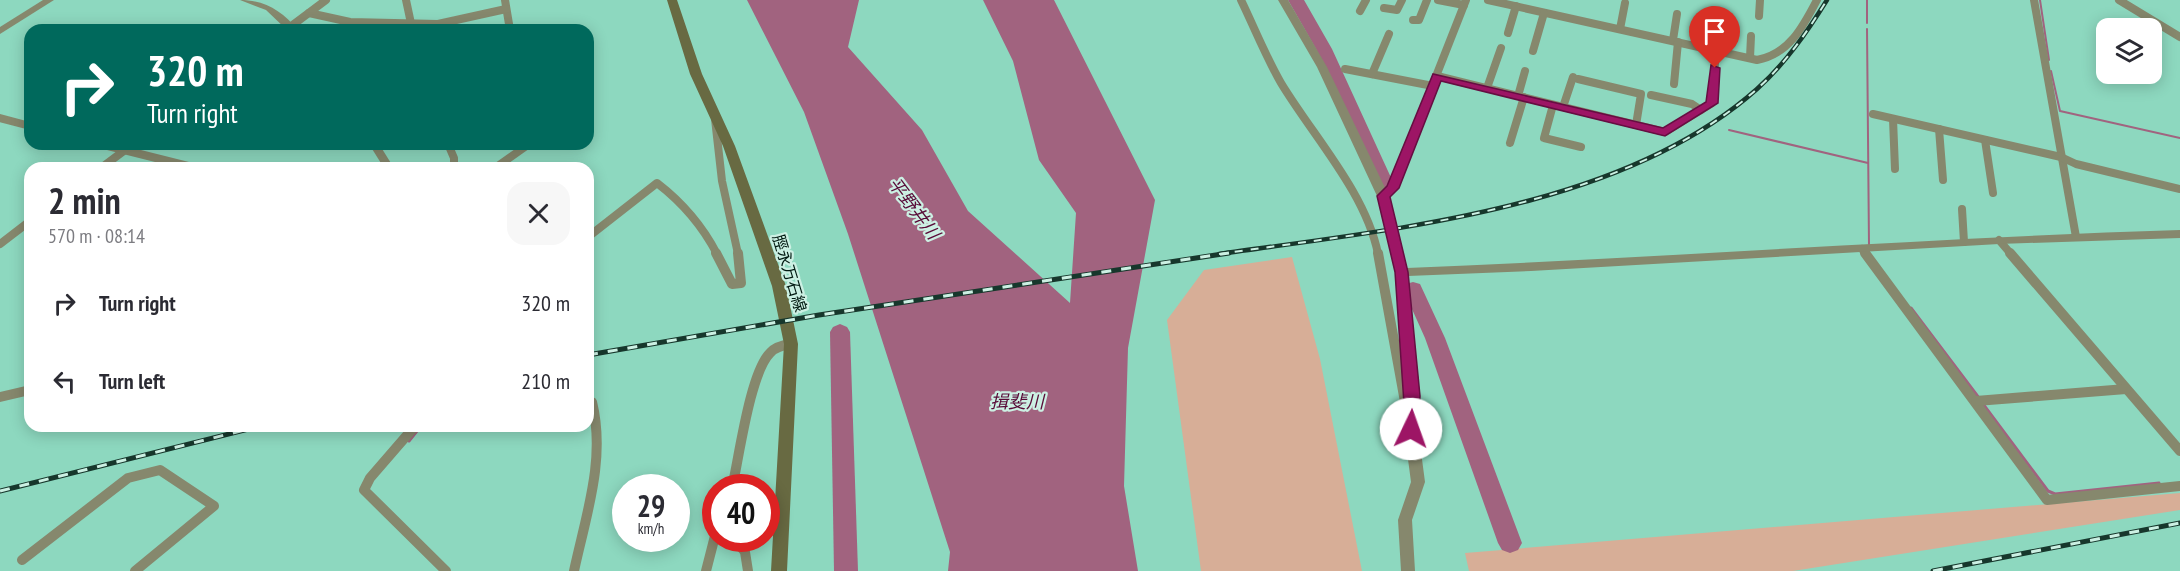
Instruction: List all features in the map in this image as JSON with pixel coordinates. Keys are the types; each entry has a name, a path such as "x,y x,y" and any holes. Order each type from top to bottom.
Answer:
{"main road":[{"name":"脛永万石線","path":"672,0 696,74 713,108 779,286 791,344 779,571"}],"street":[{"path":"0,31 50,0"},
{"path":"245,0 269,8 285,24"},
{"path":"296,24 326,0"},
{"path":"406,0 411,24"},
{"path":"505,0 509,24"},
{"path":"1240,0 1280,81 1362,207 1375,239 1401,389 1411,429 1418,482 1405,520 1408,571"},
{"path":"1283,0 1322,67 1383,196 1402,272 1413,396 1411,429"},
{"path":"1360,11 1366,0"},
{"path":"1384,8 1397,10 1401,0"},
{"path":"1413,20 1419,20 1427,0"},
{"path":"1383,196 1392,188 1465,3 1438,0"},
{"path":"1488,0 1519,5 1545,13 1750,58 1770,59 1782,52 1817,0"},
{"path":"1759,16 1760,0"},
{"path":"2034,0 2076,237"},
{"path":"2112,0 2121,1 2180,37"},
{"path":"2138,0 2138,11"},
{"path":"1620,29 1625,3"},
{"path":"1508,33 1519,5"},
{"path":"438,24 506,9"},
{"path":"1700,46 1704,21 1710,20 1713,10"},
{"path":"309,13 350,22 375,24"},
{"path":"1533,51 1545,13"},
{"path":"1674,84 1677,14"},
{"path":"1372,74 1389,34"},
{"path":"1750,58 1751,36"},
{"path":"1487,88 1501,48"},
{"path":"1437,76 1665,132 1712,103 1716,50"},
{"path":"1346,69 1433,86"},
{"path":"1510,143 1525,71"},
{"path":"1563,107 1575,78 1641,94 1636,125"},
{"path":"1651,95 1692,104 1701,110"},
{"path":"1553,105 1544,138 1581,147"},
{"path":"594,232 657,183 678,199 705,230 732,284 741,283 739,259 722,182 713,108"},
{"path":"1873,114 2061,157 2076,164 2180,189"},
{"path":"0,118 24,124"},
{"path":"1893,119 1895,169"},
{"path":"1939,129 1943,180"},
{"path":"1984,140 1993,193"},
{"path":"121,150 171,162"},
{"path":"504,162 520,150"},
{"path":"109,162 124,151"},
{"path":"1962,209 1965,242"},
{"path":"0,244 24,226"},
{"path":"1402,272 1999,240 2180,234"},
{"path":"1999,240 2180,451"},
{"path":"1862,249 2047,500 2180,486"},
{"path":"735,474 756,388 767,356 774,348 791,344"},
{"path":"1976,401 2126,389"},
{"path":"0,397 24,391"},
{"path":"574,571 600,443 599,421 594,407"},
{"path":"410,432 370,478 364,490 446,571"},
{"path":"22,560 128,478 160,470 214,506 135,571"},
{"path":"706,571 711,552"},
{"path":"745,552 748,571"}],"shaded area":[{"path":"1292,257 1320,359 1362,571 1201,571 1167,320 1204,270"},
{"path":"2180,493 2180,510 1793,571 1469,571 1465,553"}],"water":[{"name":"揖斐川","path":"747,0 859,0 848,47 922,130 968,211 1070,303 1076,213 1039,160 1013,61 983,0 1054,0 1155,200 1128,348 1124,486 1138,571 948,571 950,552 848,234 804,112"}],"waterway":[{"path":"1296,0 1324,49 1384,182"},
{"path":"1867,0 1867,23"},
{"path":"2040,0 2049,60"},
{"path":"1867,29 1869,246"},
{"path":"2051,71 2060,111 2180,138"},
{"path":"1729,130 1868,163"},
{"path":"1413,289 1435,338 1510,543"},
{"path":"1911,308 1979,398"},
{"path":"840,332 846,571"},
{"path":"1983,404 2048,491 2055,494 2159,483"},
{"path":"409,441 416,432"}],"railway":[{"path":"1219,254 1357,235 1502,208 1573,188 1640,162 1702,130 1757,89 1795,47 1827,0"},
{"path":"594,354 819,315 1229,253"},
{"path":"0,491 237,432"},
{"path":"1933,571 2180,523"}],"route":[{"path":"1411,429 1413,396 1402,272 1383,196 1392,188 1437,76 1665,132 1712,103 1715,68"}],"water label":[{"name":"平野井川","path":"914,208"}]}
